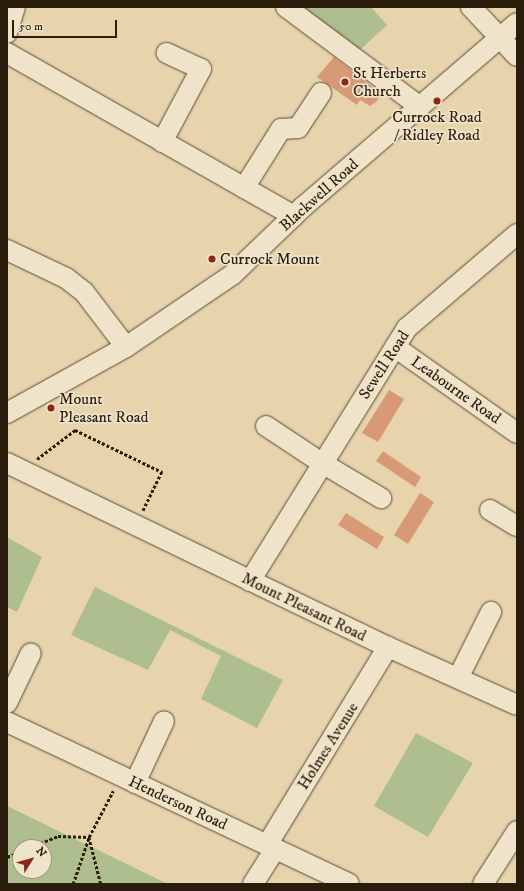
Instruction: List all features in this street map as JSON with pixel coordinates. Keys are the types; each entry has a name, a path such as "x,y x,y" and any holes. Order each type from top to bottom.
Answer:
{"street":[{"path":"7,33 15,7"},
{"path":"286,7 420,107"},
{"path":"471,7 517,56"},
{"name":"Blackwell Road","path":"7,413 126,347 232,275 294,216 517,23"},
{"path":"7,53 294,216"},
{"path":"162,142 201,69 167,53"},
{"path":"244,188 281,129 298,128 322,93"},
{"name":"Sewell Road","path":"250,581 407,328 517,236"},
{"path":"7,250 66,278 84,292 126,347"},
{"name":"Leabourne Road","path":"395,347 517,433"},
{"path":"266,426 322,464 381,498"},
{"name":"Mount Pleasant Road","path":"15,466 388,647 517,705"},
{"path":"490,510 517,526"},
{"path":"458,678 491,612"},
{"name":"Holmes Avenue","path":"253,884 271,847 388,647"},
{"path":"7,703 31,653"},
{"path":"128,779 164,721"},
{"name":"Henderson Road","path":"7,722 271,847 327,880 349,884"},
{"path":"483,884 517,831"}],"path":[{"path":"15,466 75,430 162,472 135,525"},
{"path":"73,884 89,837 128,779"},
{"path":"51,839 58,836 89,837"},
{"path":"89,837 101,884"}],"green space":[{"path":"302,7 371,7 387,25 360,50"},
{"path":"7,537 42,557 17,612 7,607"},
{"path":"95,587 283,680 257,728 201,699 221,656 170,630 148,670 71,635"},
{"path":"416,733 473,763 428,837 374,806"},
{"path":"7,806 168,884 7,884"}],"building":[{"name":"St Herberts Church","path":"334,57 376,90 379,98 376,102 370,106 360,100 357,105 317,77"},
{"path":"389,390 404,399 378,442 362,433"},
{"path":"383,451 421,477 415,487 376,461"},
{"path":"420,493 434,502 408,544 394,535"},
{"path":"346,513 384,537 377,549 338,525"}],"place":[{"name":"St Herberts Church","path":"345,82"},
{"name":"Currock Road / Ridley Road","path":"437,101"},
{"name":"Currock Mount","path":"212,259"},
{"name":"Mount Pleasant Road","path":"51,408"}]}
